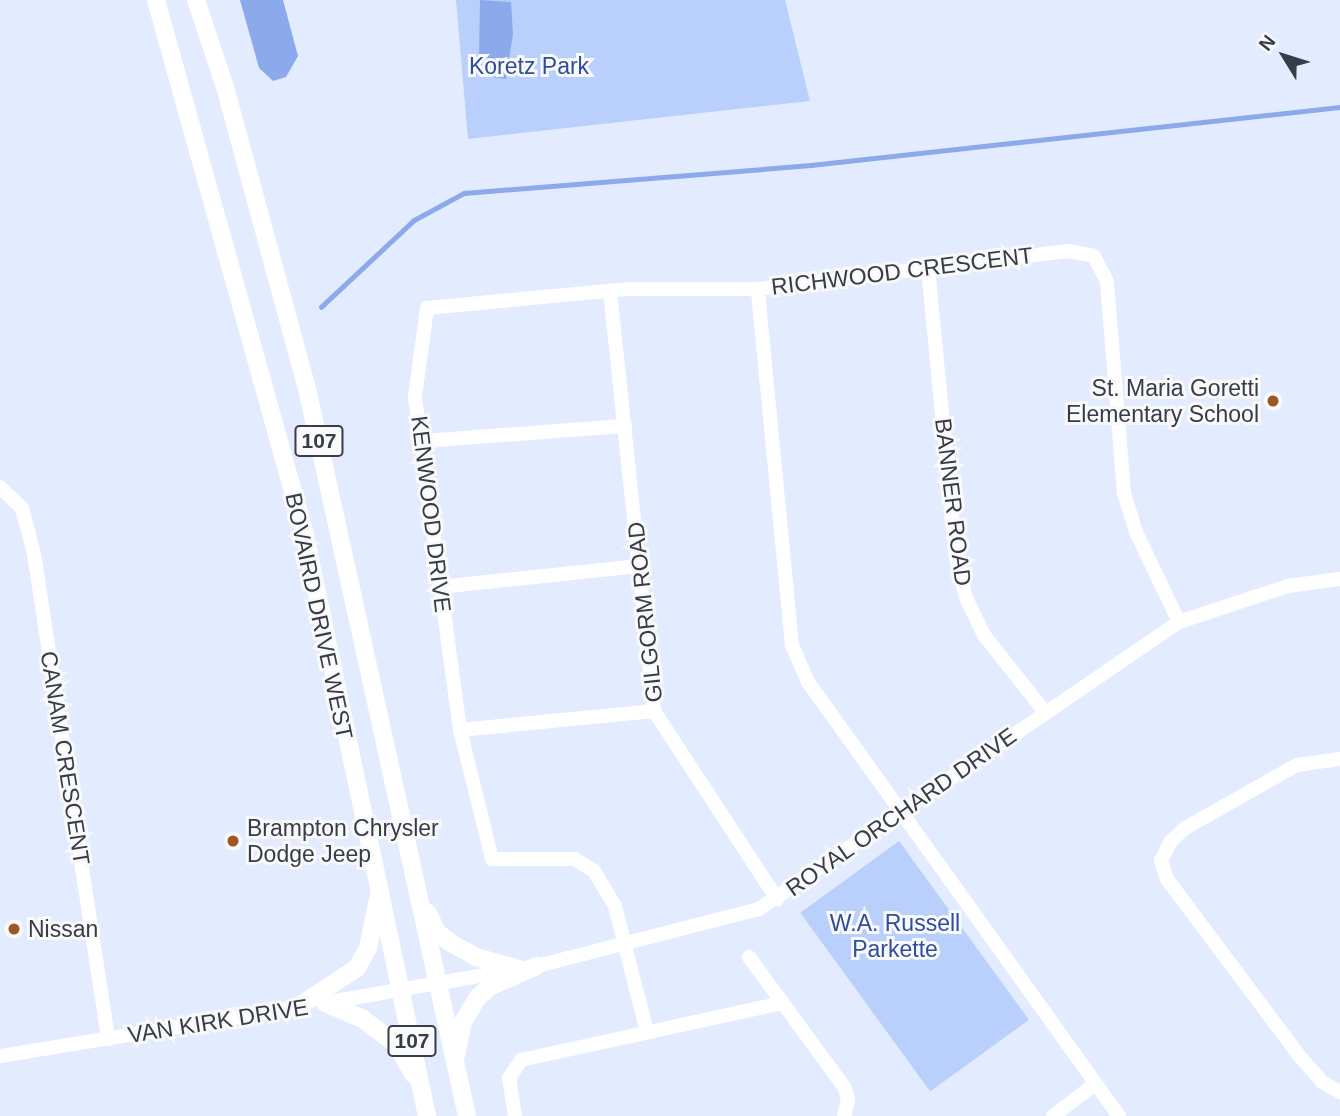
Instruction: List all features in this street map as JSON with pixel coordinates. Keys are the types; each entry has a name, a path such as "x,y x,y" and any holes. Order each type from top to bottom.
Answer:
{"main road":[{"name":"BOVAIRD DRIVE WEST","path":"156,0 304,531 427,1116"},
{"name":"BOVAIRD DRIVE WEST","path":"196,0 225,87 308,393 435,983 467,1116"},
{"path":"416,888 437,932 476,957 528,968"},
{"path":"296,1008 344,981 364,959 380,892"},
{"path":"454,1067 463,1022 478,997 491,986 528,968"},
{"path":"325,1003 363,1018 396,1044 424,1093"}],"street":[{"name":"RICHWOOD CRESCENT","path":"1119,1116 808,682 792,645 758,289 1067,251 1094,257 1107,282 1124,493 1136,532 1178,622"},
{"name":"BANNER ROAD","path":"928,268 956,557 966,598 984,635 1044,711"},
{"name":"KENWOOD DRIVE","path":"627,947 615,906 594,872 575,859 492,859 460,730 439,587 424,441 415,396 426,308 610,291 758,289"},
{"name":"GILGORM ROAD","path":"610,291 654,711 777,899"},
{"path":"424,441 625,426"},
{"name":"CANAM CRESCENT","path":"0,487 22,508 29,529 108,1039"},
{"path":"439,587 639,566"},
{"name":"ROYAL ORCHARD DRIVE","path":"435,983 528,968 627,947 734,919 777,899 1044,711 1178,622 1288,586 1340,579"},
{"path":"460,730 654,711"},
{"path":"1340,759 1297,765 1185,828 1171,841 1161,861 1167,879 1297,1054 1322,1082 1340,1092"},
{"path":"627,947 647,1032"},
{"path":"749,957 845,1088 848,1101 844,1116"},
{"name":"VAN KIRK DRIVE","path":"0,1056 435,983"},
{"path":"515,1116 509,1077 521,1060 783,1003"},
{"path":"1052,1116 1095,1084"}],"green space":[{"name":"Koretz Park","path":"456,0 785,0 810,101 468,139"},
{"name":"W.A. Russell Parkette","path":"899,841 1029,1020 930,1092 800,913"}],"shaded area":[{"path":"240,0 283,0 298,56 286,77 273,81 259,68"},
{"path":"480,0 511,2 513,34 506,79 493,77 479,57"}],"waterway":[{"path":"321,307 414,220 464,193 811,165 1340,107"}],"place":[{"name":"St. Maria Goretti Elementary School","path":"1273,401"},
{"name":"Brampton Chrysler Dodge Jeep","path":"233,841"},
{"name":"Nissan","path":"14,929"}]}
